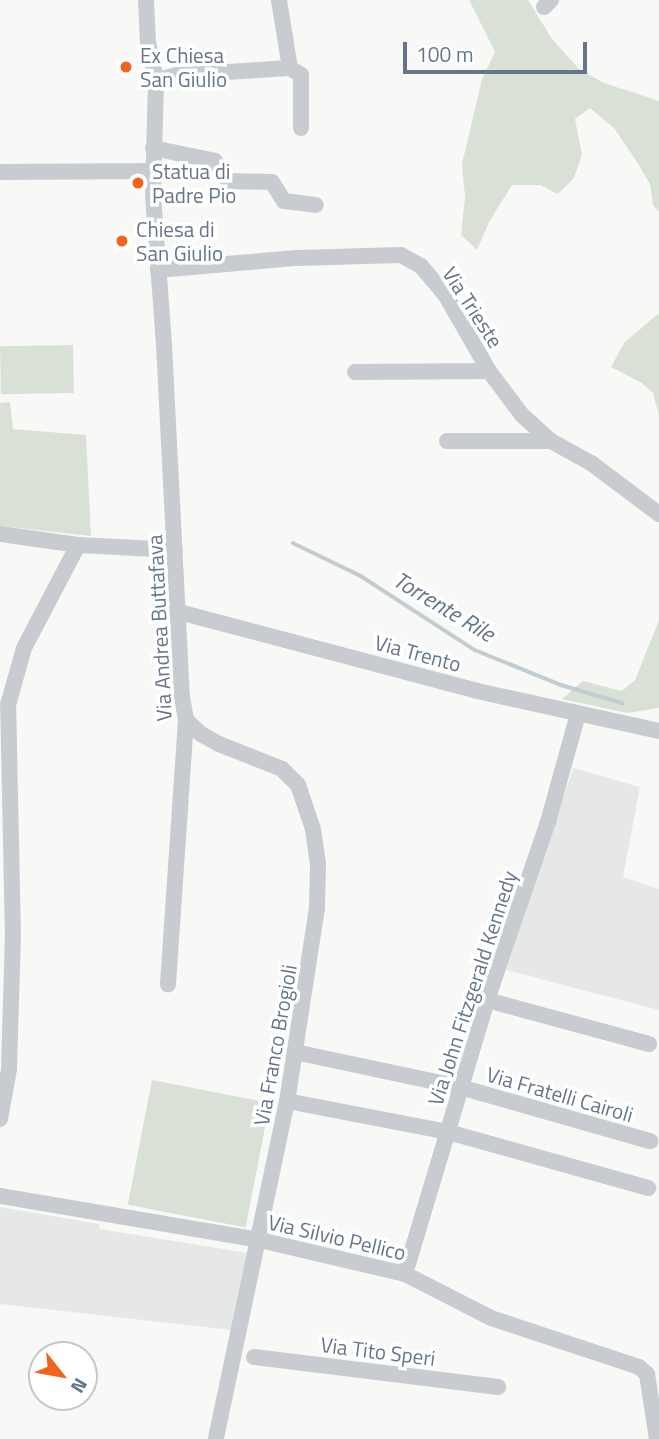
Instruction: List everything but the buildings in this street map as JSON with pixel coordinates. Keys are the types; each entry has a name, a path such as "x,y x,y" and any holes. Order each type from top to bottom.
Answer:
{"street":[{"name":"Via Andrea Buttafava","path":"146,0 148,42 156,80 152,172 176,550 182,696 186,720 168,984"},
{"path":"279,0 290,68"},
{"path":"156,80 189,74 290,68 301,75 301,128"},
{"path":"153,148 215,161 228,181 272,182 284,201 316,205"},
{"path":"0,172 152,172"},
{"name":"Via Trieste","path":"158,270 296,258 401,254 421,266 446,296 489,371 523,415 551,441 602,470 659,514"},
{"path":"355,372 489,371"},
{"path":"447,441 551,441"},
{"path":"0,534 79,545 176,550"},
{"path":"0,1119 12,937 8,705 24,648 79,545"},
{"name":"Via Trento","path":"179,612 477,691 578,715 655,727"},
{"name":"Via John Fitzgerald Kennedy","path":"405,1274 487,1000 548,822 578,715"},
{"name":"Via Franco Brogioli","path":"186,720 201,734 219,744 282,769 298,785 306,803 318,863 317,908 287,1101 260,1240 243,1356 216,1439"},
{"path":"487,1000 649,1044"},
{"name":"Via Fratelli Cairoli","path":"295,1052 460,1087 650,1141"},
{"path":"287,1101 448,1132 648,1188"},
{"name":"Via Silvio Pellico","path":"0,1196 260,1240 405,1274 491,1318 639,1367 647,1374 657,1439"},
{"name":"Via Tito Speri","path":"243,1356 498,1387"}],"shaded area":[{"path":"469,0 528,0 552,39 579,69 604,83 659,101 659,212 653,205 650,184 637,162 614,128 590,108 575,119 582,155 574,178 558,194 540,185 512,185 489,222 477,250 461,235 465,197 462,164 482,79 495,52"},
{"path":"659,313 659,416 653,393 642,383 611,367 624,343"},
{"path":"73,345 74,393 1,394 0,346"},
{"path":"10,402 13,429 86,435 91,536 0,526 0,403"},
{"path":"659,620 659,708 627,713 562,699 583,681 622,691 635,680"},
{"path":"573,768 640,787 623,877 659,889 659,1010 506,970"},
{"path":"152,1080 270,1103 246,1228 128,1205"},
{"path":"0,1207 99,1224 100,1229 248,1253 232,1330 0,1304"}],"waterway":[{"name":"Torrente Rile","path":"293,543 361,576 475,650 561,685 622,703"}],"place":[{"name":"Ex Chiesa San Giulio","path":"126,67"},
{"name":"Statua di Padre Pio","path":"138,183"},
{"name":"Chiesa di San Giulio","path":"122,241"}]}
